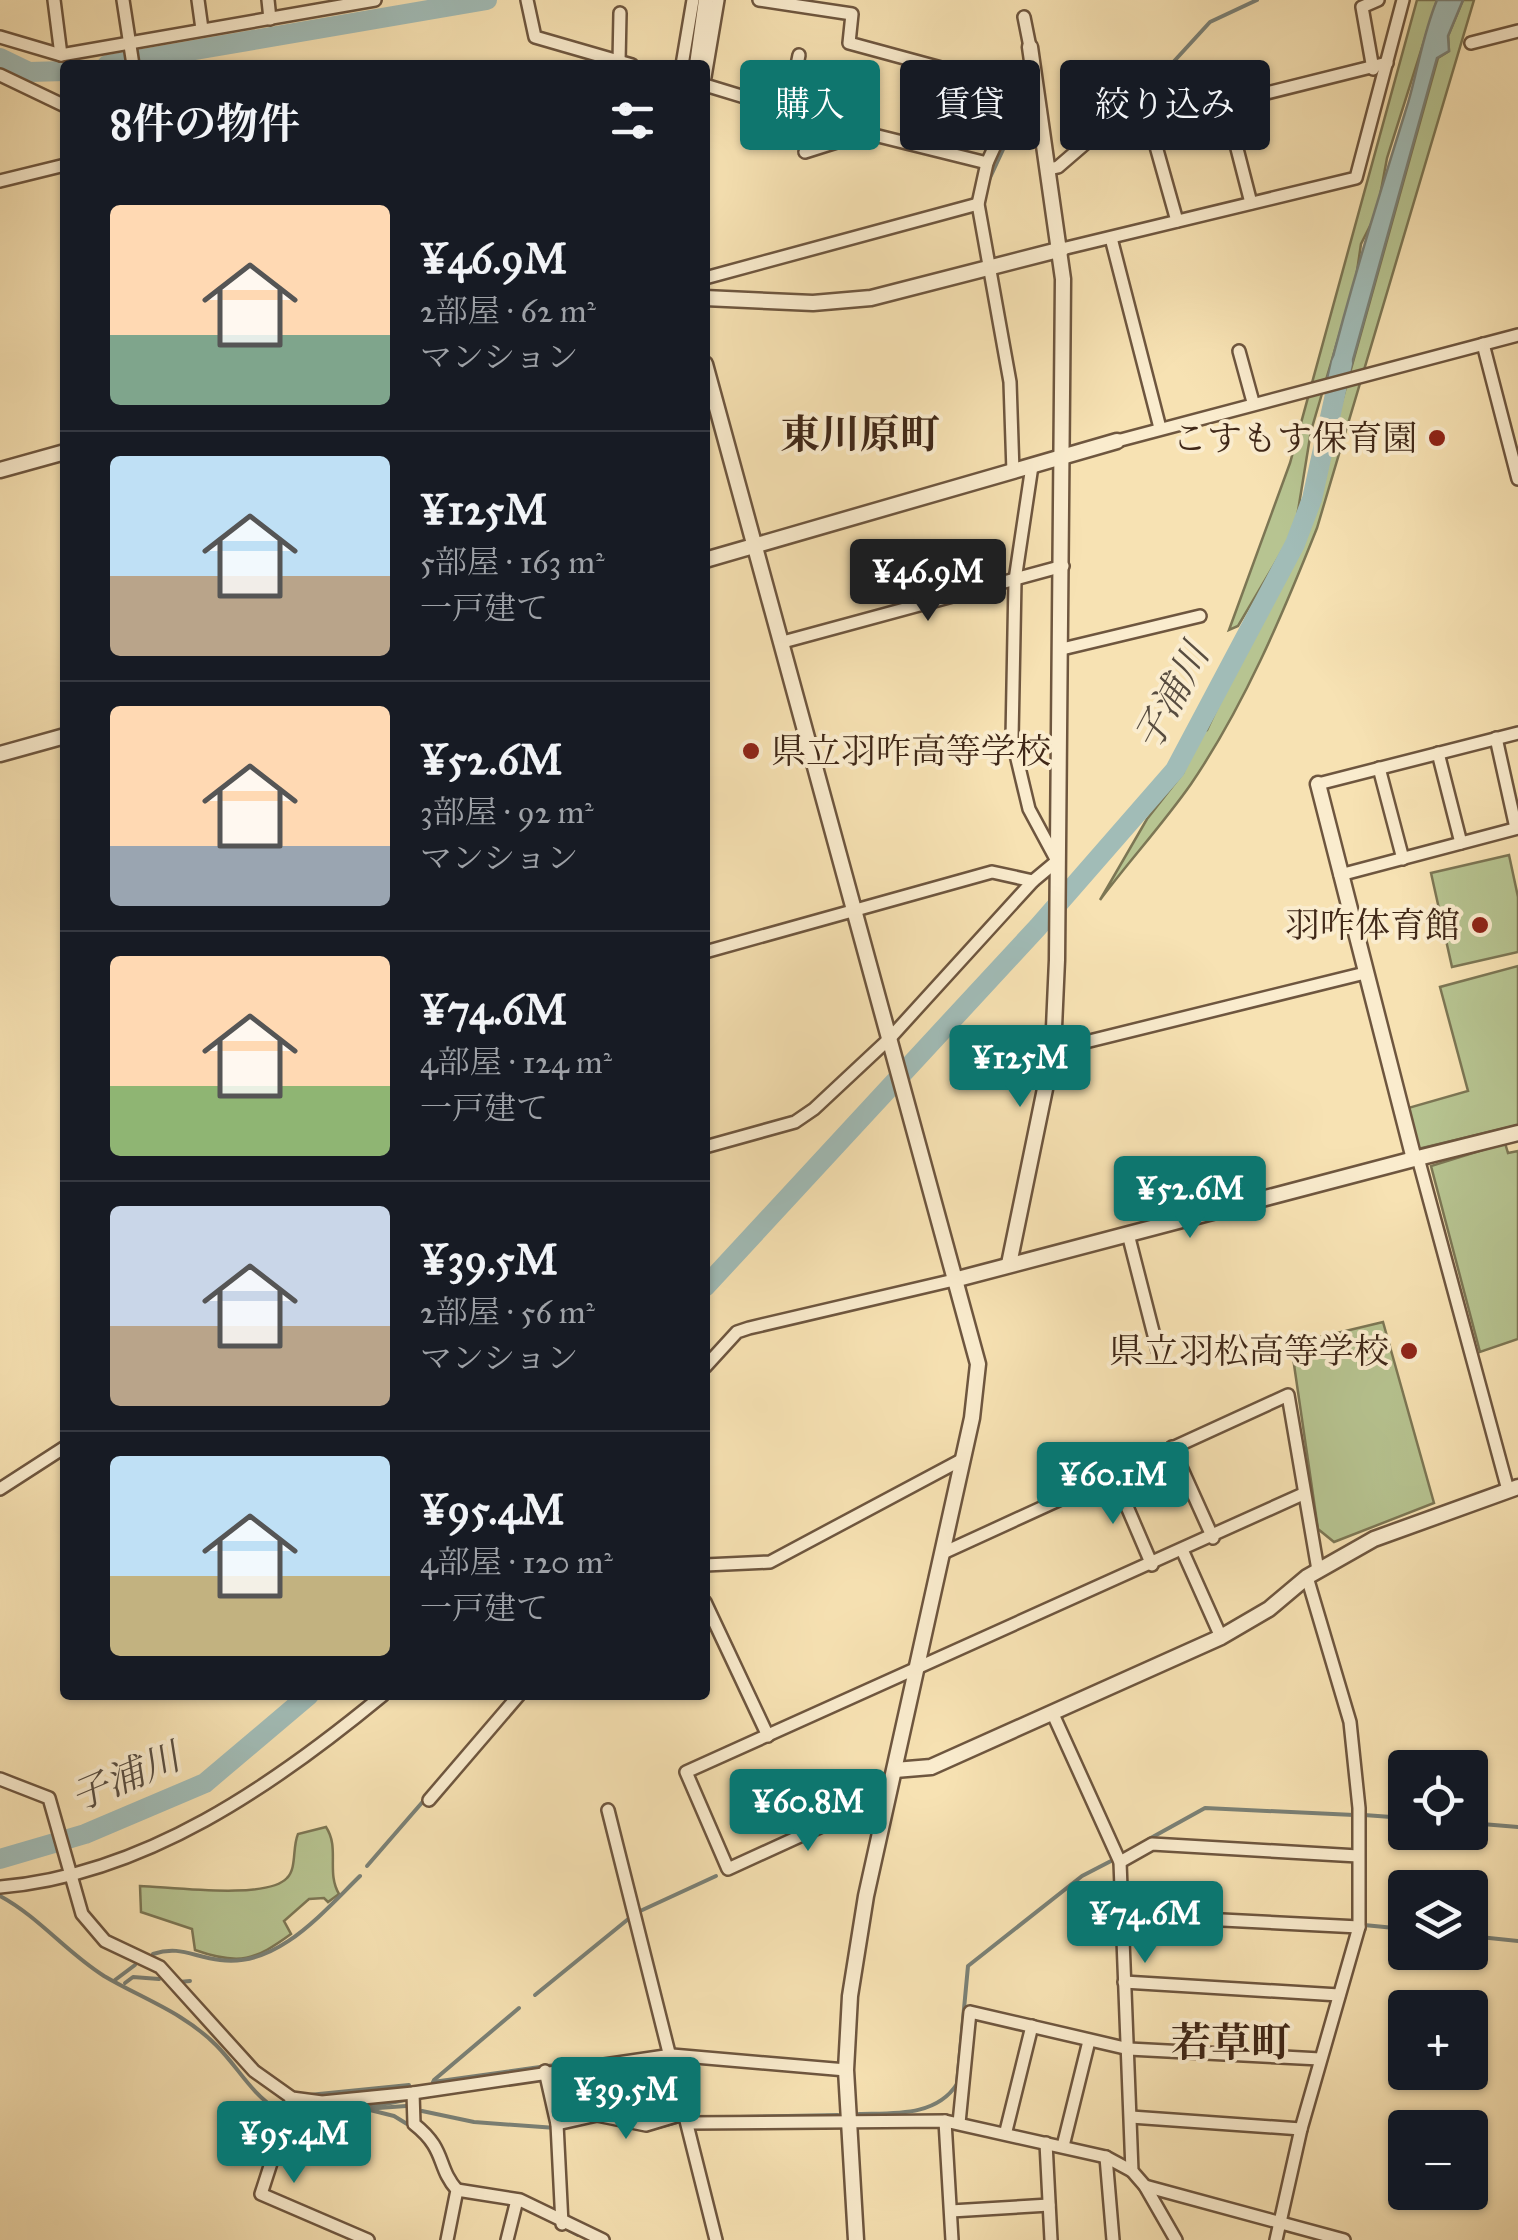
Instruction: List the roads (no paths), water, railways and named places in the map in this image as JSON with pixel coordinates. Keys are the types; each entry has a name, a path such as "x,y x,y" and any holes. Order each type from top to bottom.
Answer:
{"street":[{"path":"54,0 61,55"},
{"path":"122,0 133,60"},
{"path":"198,0 202,29"},
{"path":"268,0 270,19"},
{"path":"0,37 61,55 375,0"},
{"path":"683,60 693,0"},
{"path":"698,60 706,0"},
{"path":"708,60 718,0"},
{"path":"760,0 852,14 850,44 910,60"},
{"path":"1373,68 1362,7 1378,0"},
{"path":"710,298 813,303 871,298 1356,178 1403,0"},
{"path":"528,4 535,37 616,60"},
{"path":"620,14 626,60"},
{"path":"1024,17 1032,60"},
{"path":"1472,42 1518,31"},
{"path":"797,60 798,55"},
{"path":"1270,95 1387,63"},
{"path":"0,74 60,104"},
{"path":"710,83 740,93"},
{"path":"1008,1264 1053,1050 1057,960 1063,566 1062,249 1040,110"},
{"path":"880,137 987,163"},
{"path":"806,152 812,150"},
{"path":"993,150 978,204 1010,382 1013,472"},
{"path":"1050,168 1058,167 1078,150"},
{"path":"1157,150 1176,221"},
{"path":"1238,150 1252,203"},
{"path":"0,181 60,166"},
{"path":"710,277 978,204"},
{"path":"1111,238 1160,428"},
{"path":"710,559 1300,389 1518,335"},
{"path":"1483,344 1518,479"},
{"path":"1240,351 1254,402"},
{"path":"710,382 978,1364 963,1459 886,1809 850,1996 846,2070 856,2240"},
{"path":"0,470 60,453"},
{"path":"1032,466 1016,580 1014,761 1029,809 1058,861"},
{"path":"783,642 1063,566"},
{"path":"1062,649 1200,616"},
{"path":"895,1770 931,1767 1221,1637 1269,1609 1312,1573 1374,1539 1513,1489 1416,1159 1318,784 1518,733"},
{"path":"0,754 60,737"},
{"path":"1340,875 1517,828 1496,738"},
{"path":"1438,753 1461,842"},
{"path":"1379,768 1403,858"},
{"path":"710,1146 795,1122 891,1043 1032,881 1058,861"},
{"path":"710,951 992,872 1032,881"},
{"path":"1053,1050 1365,973"},
{"path":"710,1357 737,1332 749,1328 954,1280 1518,1133"},
{"path":"1128,1234 1158,1350"},
{"path":"942,1554 1288,1395 1312,1573 1350,1722 1358,1927 1301,2129 1276,2240"},
{"path":"1172,1447 1213,1538"},
{"path":"0,1488 60,1450"},
{"path":"710,1566 770,1562 963,1459"},
{"path":"1113,1474 1152,1565"},
{"path":"886,1809 868,1804 728,1869 686,1772 1183,1552 1303,1494"},
{"path":"1183,1552 1221,1637"},
{"path":"710,1613 768,1736"},
{"path":"0,1886 70,1872 152,1848 256,1791 377,1700"},
{"path":"429,1800 515,1700"},
{"path":"1052,1712 1120,1862 1132,2172"},
{"path":"0,1779 46,1795 52,1804 82,1914 105,1941 160,1968 254,2071 292,2098 322,2102 413,2093 545,2071 672,2056 846,2070"},
{"path":"608,1810 716,2240"},
{"path":"1120,1862 1152,1844 1358,1856"},
{"path":"1123,1916 1358,1927"},
{"path":"1124,1982 1338,1995"},
{"path":"959,2122 970,2012 1128,2049 1320,2059"},
{"path":"1006,2131 1032,2026"},
{"path":"1063,2146 1089,2042"},
{"path":"545,2071 558,2124 562,2224"},
{"path":"413,2093 414,2124 443,2156 449,2181 457,2190 517,2200 581,2236 603,2240"},
{"path":"292,2098 262,2194 368,2240"},
{"path":"558,2124 597,2115 646,2125 687,2118 959,2122 1106,2158 1132,2172 1145,2186 1176,2240"},
{"path":"1132,2117 1301,2129"},
{"path":"945,2120 952,2240"},
{"path":"1046,2143 1051,2240"},
{"path":"1106,2158 1113,2240"},
{"path":"1145,2186 1344,2240"},
{"path":"447,2240 457,2190"},
{"path":"507,2240 517,2200"},
{"path":"950,2211 1049,2205"}],"water":[{"path":"1437,0 1463,0 1448,36 1449,51 1437,58 1349,374 1327,380 1428,25"}],"waterway":[{"path":"136,60 487,0"},
{"path":"1175,60 1210,22 1257,0"},
{"path":"0,58 29,72 60,71"},
{"path":"988,182 1003,150"},
{"name":"子浦川","path":"710,1282 1038,927 1175,770 1295,544 1312,499 1342,363"},
{"name":"子浦川","path":"0,1859 85,1834 205,1783 303,1700"},
{"path":"367,1866 426,1798"},
{"path":"1149,1839 1205,1808 1354,1815"},
{"path":"1364,1815 1388,1817"},
{"path":"1488,1824 1518,1827"},
{"path":"859,2114 913,2111 948,2095 957,2084 968,1966 1082,1876 1111,1861"},
{"path":"153,1954 179,1951 220,1960 261,1955 297,1935 360,1876"},
{"path":"638,1912 716,1876"},
{"path":"0,1896 104,1976 203,2034 279,2111"},
{"path":"535,1995 632,1916"},
{"path":"1364,1925 1388,1927"},
{"path":"1488,1938 1518,1941"},
{"path":"115,1980 135,1965"},
{"path":"125,1983 133,1977 159,1979"},
{"path":"179,1982 190,1981"},
{"path":"434,2080 519,2008"},
{"path":"214,2019 262,2071"},
{"path":"548,2066 602,2059"},
{"path":"433,2082 540,2067"},
{"path":"309,2095 409,2085"},
{"path":"370,2107 405,2100"},
{"path":"295,2114 406,2106"},
{"path":"370,2110 394,2116 412,2127"},
{"path":"422,2111 474,2122 556,2128"},
{"path":"740,2117 838,2115"},
{"path":"651,2129 681,2121"},
{"path":"545,2218 578,2235"}],"place":[{"name":"こすもす保育園","path":"1437,438"},
{"name":"県立羽咋高等学校","path":"751,751"},
{"name":"羽咋体育館","path":"1480,925"},
{"name":"県立羽松高等学校","path":"1409,1351"}],"district":[{"name":"東川原町","path":"860,434"},
{"name":"若草町","path":"1231,2042"}]}
